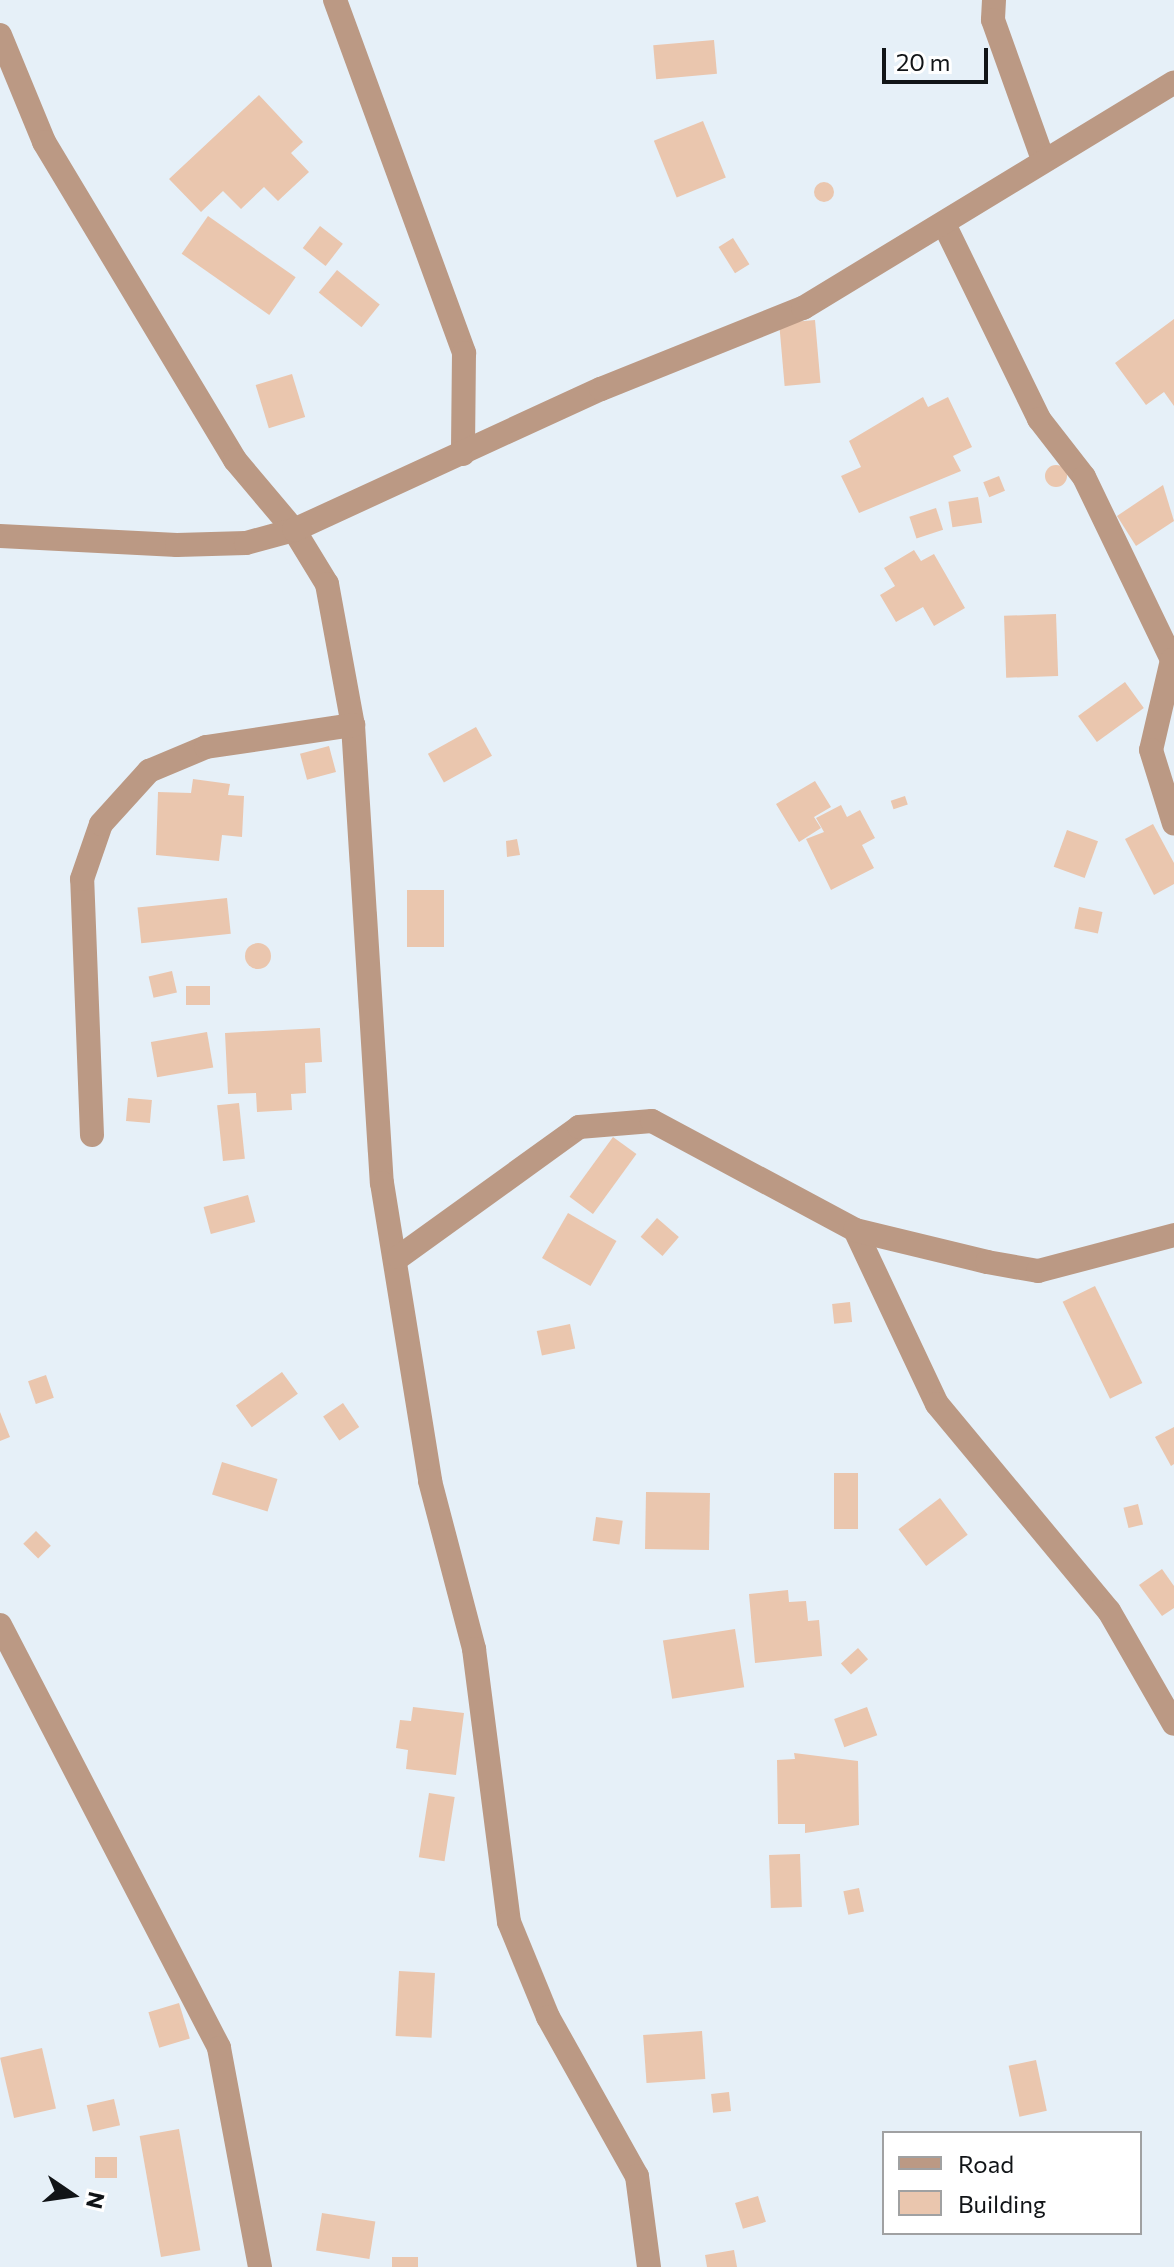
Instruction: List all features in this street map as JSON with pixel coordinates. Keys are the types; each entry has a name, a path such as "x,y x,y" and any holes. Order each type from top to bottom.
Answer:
{"street":[{"path":"335,0 464,353 463,454"},
{"path":"994,0 993,20 1043,160"},
{"path":"0,35 44,142 235,460 294,530 327,584 353,725 382,1183 399,1257 430,1481 474,1649 509,1922 548,2017 637,2176 649,2267"},
{"path":"0,536 177,545 246,543 294,530 803,308 945,226 1043,160 1174,82"},
{"path":"945,226 1039,419 1084,477 1172,660 1151,750 1174,824"},
{"path":"92,1135 82,879 101,824 149,771 206,747 353,725"},
{"path":"399,1257 579,1127 652,1121 855,1230 1038,1271 1174,1235"},
{"path":"855,1230 937,1404 1109,1611 1174,1724"},
{"path":"0,1625 219,2048 260,2267"}],"building":[{"path":"714,40 717,74 656,79 653,45"},
{"path":"259,95 303,142 291,153 309,172 278,201 264,187 241,209 223,191 201,212 169,179"},
{"path":"703,121 726,178 677,197 654,141"},
{"path":"824,182 831,185 834,192 831,199 824,202 817,199 814,192 817,185"},
{"path":"208,216 296,277 269,315 182,254"},
{"path":"320,226 343,244 326,266 303,248"},
{"path":"733,238 749,264 735,273 719,247"},
{"path":"337,270 380,305 361,327 319,293"},
{"path":"1174,319 1174,406 1164,392 1146,405 1115,363"},
{"path":"815,320 820,383 785,386 779,323"},
{"path":"292,374 305,417 269,428 256,385"},
{"path":"923,397 928,407 948,397 972,447 953,456 961,471 859,513 841,476 861,467 849,441"},
{"path":"1056,465 1064,468 1067,476 1064,484 1056,487 1048,484 1045,476 1048,468"},
{"path":"999,476 1005,491 989,497 983,482"},
{"path":"1163,485 1174,521 1136,546 1117,516"},
{"path":"978,497 982,523 952,527 948,502"},
{"path":"936,508 943,530 916,539 909,517"},
{"path":"914,550 921,561 934,554 965,608 934,626 923,607 896,622 880,595 895,586 884,568"},
{"path":"1056,614 1058,676 1006,678 1004,616"},
{"path":"1125,682 1144,708 1097,742 1078,716"},
{"path":"476,727 492,756 444,783 428,754"},
{"path":"329,746 336,772 307,780 300,754"},
{"path":"193,779 230,784 228,795 244,796 242,837 222,835 219,861 156,855 158,792 191,793"},
{"path":"815,781 831,807 814,817 821,828 799,842 776,804"},
{"path":"905,796 908,805 894,809 891,801"},
{"path":"841,805 847,817 860,810 875,838 862,845 874,868 831,890 806,839 824,832 816,818"},
{"path":"1153,824 1174,863 1174,884 1154,895 1125,839"},
{"path":"1067,830 1098,841 1085,878 1054,867"},
{"path":"517,839 520,855 507,857 506,841"},
{"path":"407,890 444,890 444,947 407,947"},
{"path":"227,898 231,934 141,943 137,907"},
{"path":"1079,907 1102,912 1098,934 1074,929"},
{"path":"258,943 267,947 271,956 267,965 258,969 249,965 245,956 249,947"},
{"path":"172,971 177,992 154,998 149,976"},
{"path":"186,986 210,986 210,1005 186,1005"},
{"path":"320,1028 322,1062 305,1063 306,1093 291,1094 292,1110 257,1112 256,1093 228,1094 225,1033"},
{"path":"207,1032 213,1067 157,1077 151,1042"},
{"path":"128,1098 152,1100 150,1123 126,1121"},
{"path":"239,1103 245,1159 223,1161 217,1105"},
{"path":"613,1137 636,1154 593,1214 570,1197"},
{"path":"248,1195 255,1222 211,1234 204,1207"},
{"path":"568,1213 616,1241 590,1286 542,1258"},
{"path":"657,1218 679,1237 662,1256 641,1237"},
{"path":"1095,1286 1142,1383 1110,1399 1063,1302"},
{"path":"850,1302 852,1322 834,1324 832,1304"},
{"path":"570,1324 575,1348 542,1356 537,1331"},
{"path":"282,1372 298,1394 252,1427 236,1406"},
{"path":"46,1375 54,1398 36,1404 28,1381"},
{"path":"343,1403 359,1427 339,1440 323,1416"},
{"path":"0,1412 10,1437 0,1441"},
{"path":"1174,1427 1174,1464 1171,1466 1155,1437"},
{"path":"222,1462 277,1479 268,1511 212,1495"},
{"path":"834,1473 858,1473 858,1529 834,1529"},
{"path":"646,1492 710,1493 709,1550 645,1549"},
{"path":"940,1498 968,1535 926,1566 898,1529"},
{"path":"1138,1504 1143,1524 1129,1528 1123,1508"},
{"path":"596,1517 623,1521 619,1545 593,1541"},
{"path":"36,1531 51,1546 38,1559 23,1544"},
{"path":"1162,1569 1174,1586 1174,1608 1162,1616 1139,1585"},
{"path":"788,1590 789,1602 806,1601 808,1621 819,1620 822,1656 755,1663 749,1594"},
{"path":"735,1629 744,1687 672,1699 663,1640"},
{"path":"858,1648 868,1659 851,1675 841,1663"},
{"path":"413,1707 464,1713 456,1775 406,1769 408,1750 396,1748 400,1720 411,1721"},
{"path":"867,1707 877,1735 844,1747 834,1719"},
{"path":"794,1753 858,1761 859,1825 805,1833 805,1824 778,1824 777,1760 795,1759"},
{"path":"429,1793 455,1797 445,1861 419,1857"},
{"path":"800,1854 802,1907 771,1908 769,1855"},
{"path":"859,1888 864,1911 848,1915 843,1891"},
{"path":"399,1971 435,1973 432,2038 396,2036"},
{"path":"179,2003 190,2038 159,2048 148,2012"},
{"path":"702,2031 705,2079 646,2083 643,2035"},
{"path":"42,2048 56,2108 14,2118 0,2058"},
{"path":"1036,2060 1047,2111 1019,2117 1009,2066"},
{"path":"729,2092 731,2111 713,2113 711,2094"},
{"path":"114,2099 120,2125 93,2132 87,2105"},
{"path":"179,2129 200,2250 161,2257 140,2136"},
{"path":"95,2157 117,2157 117,2178 95,2178"},
{"path":"758,2196 766,2222 743,2229 735,2203"},
{"path":"322,2213 375,2221 369,2259 316,2251"},
{"path":"734,2250 737,2267 707,2267 705,2255"},
{"path":"392,2257 418,2257 418,2267 392,2267"}]}
